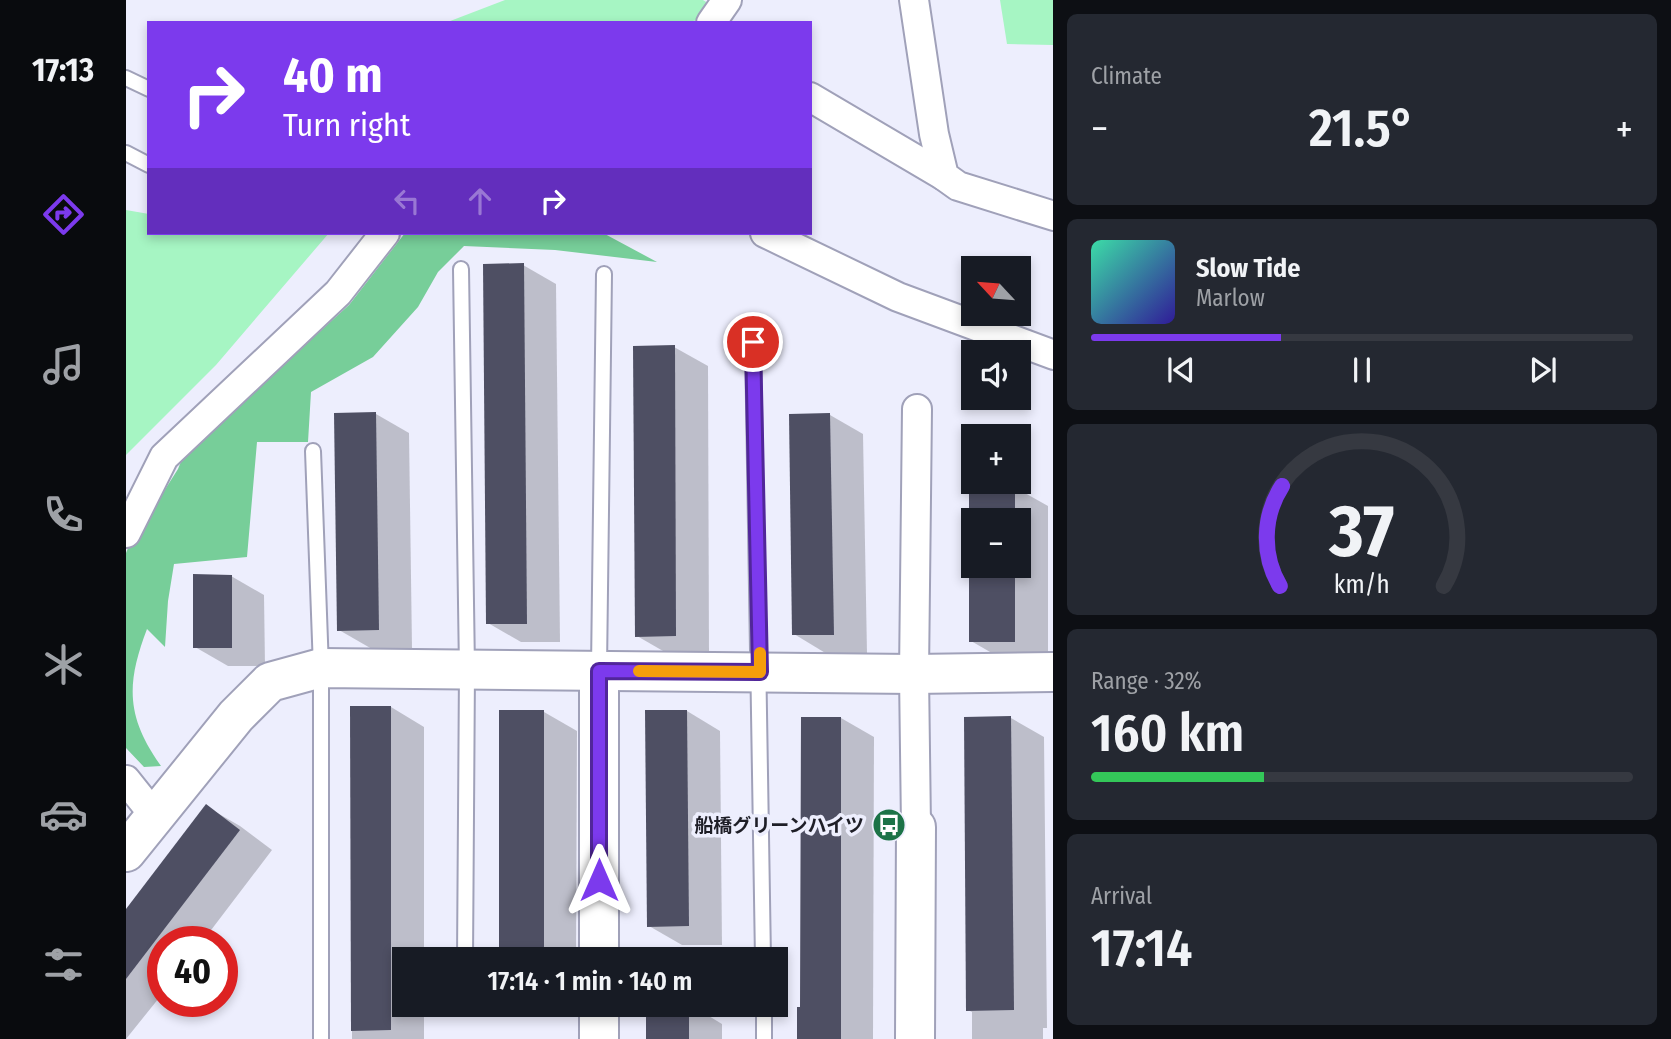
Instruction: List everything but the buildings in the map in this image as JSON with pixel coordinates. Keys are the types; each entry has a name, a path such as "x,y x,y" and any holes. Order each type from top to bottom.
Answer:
{"street":[{"path":"711,21 727,0"},
{"path":"914,0 934,134 944,176"},
{"path":"812,98 958,186 1053,216"},
{"path":"126,533 164,457 338,293 383,235"},
{"path":"769,235 898,297 1053,355"},
{"path":"915,1039 914,674 917,409"},
{"path":"126,852 236,716 270,682 321,668 914,674 1053,672"},
{"path":"599,671 599,947"},
{"path":"126,780 154,815"},
{"path":"599,1017 599,1039"}],"lane":[{"path":"126,78 147,88"},
{"path":"126,153 147,164"},
{"path":"461,269 467,669 465,947"},
{"path":"599,671 604,274"},
{"path":"753,342 763,947"},
{"path":"313,451 321,668 321,1039"},
{"path":"764,1017 764,1039"}],"green space":[{"path":"505,0 703,0 711,5 698,20 693,21 450,21"},
{"path":"1000,0 1053,0 1053,45 1007,44"},
{"path":"126,210 147,214 147,235 327,235 216,365 126,455"},
{"path":"403,235 607,235 657,262 555,250 464,246 438,272 418,307 373,357 311,392 308,442 257,442 247,557 174,564 165,647 147,629 140,649 135,667 133,700 141,732 161,766 144,767 126,748 128,548 190,449 349,305"}],"slow traffic":[{"path":"639,671 760,672 760,653"}],"place":[{"name":"船橋グリーンハイツ","path":"889,825"}],"route":[{"path":"599,880 599,671 760,672 753,342"}]}
